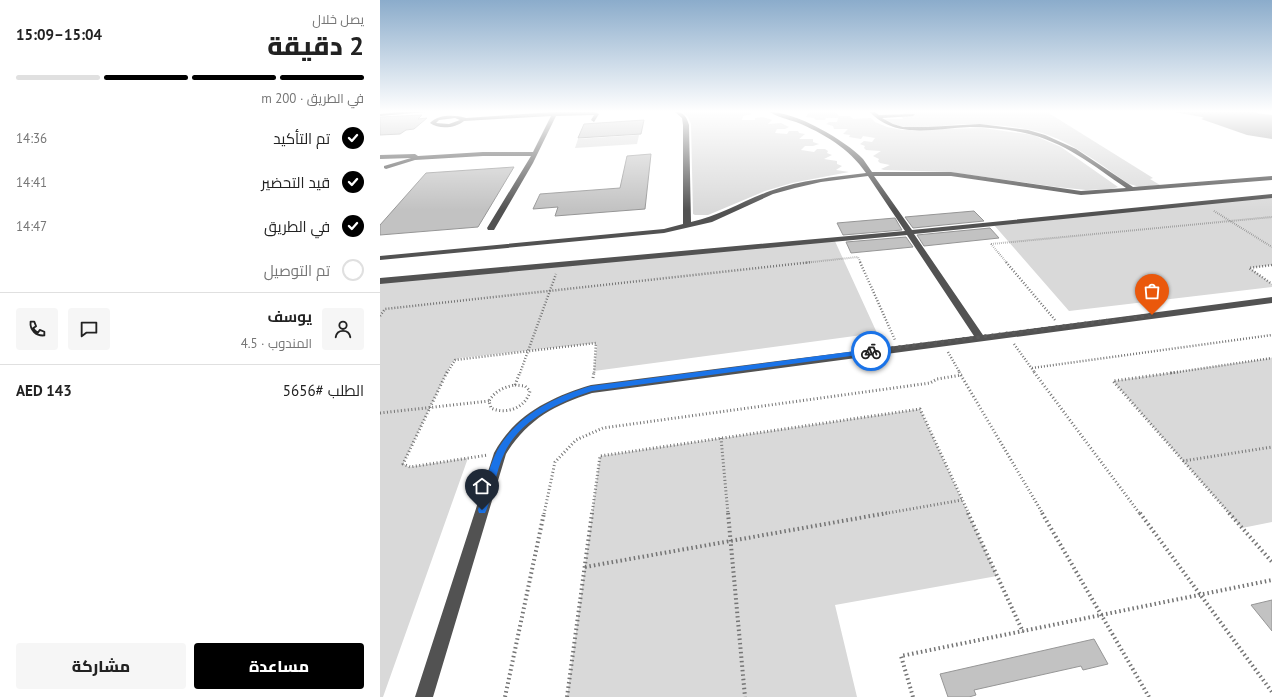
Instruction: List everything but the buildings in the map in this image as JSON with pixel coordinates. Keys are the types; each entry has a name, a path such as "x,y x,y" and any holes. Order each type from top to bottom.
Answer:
{"lane":[{"path":"491,228 539,145"},
{"path":"686,145 687,226"},
{"path":"843,145 860,161 980,337"},
{"path":"1064,145 1133,190"},
{"path":"386,167 414,158 477,154 534,154"},
{"path":"380,157 411,155 415,156 414,158"},
{"path":"380,157 390,160 390,163 380,174"},
{"path":"380,258 640,235 687,226 714,218 766,195 793,186 820,180 869,174 951,174 1081,193 1272,178"},
{"path":"380,281 908,233 1272,196"},
{"path":"424,697 500,453 516,430 553,403 591,389 1061,326 1272,300"}],"path":[{"path":"1202,203 1272,247"},
{"path":"1061,326 991,244 1272,217"},
{"path":"380,316 385,309 858,258 898,348"},
{"path":"515,385 559,264"},
{"path":"1272,264 1250,268 1272,284"},
{"path":"1006,334 1272,692"},
{"path":"1032,368 1272,335"},
{"path":"500,453 410,467 404,466 403,462 454,360 596,343 598,345 591,389"},
{"path":"943,343 1149,697"},
{"path":"1272,358 1113,381 1272,562"},
{"path":"505,697 555,462 576,440 603,428 930,383 937,379 962,375"},
{"path":"380,413 489,401 498,390 515,385 525,386 530,391 529,398 521,405 510,410 498,411 491,408 489,401"},
{"path":"567,697 600,456 920,409 1023,632"},
{"path":"721,438 745,697"},
{"path":"1183,461 1272,447"},
{"path":"585,567 962,500"},
{"path":"913,697 901,656 1272,580"}],"shaded area":[{"path":"576,145 629,145 575,148"},
{"path":"691,145 817,145 805,146 801,150 814,152 817,149 825,149 828,151 827,153 832,155 824,159 837,161 837,164 842,166 836,170 849,172 792,183 765,191 708,215 693,214"},
{"path":"861,145 1055,145 1118,187 1111,189 1086,190 949,172 884,170 881,169 890,165 880,163 878,161 879,159 873,156 881,151 866,150 864,148 865,146"},
{"path":"1070,145 1099,145 1153,178 1150,179 1160,185 1140,187 1129,184"},
{"path":"1272,197 1272,265 1250,268 1272,284 1272,287 1069,311 994,225"},
{"path":"834,239 877,333 594,371 596,343 460,358 452,362 403,464 409,467 468,458 383,697 380,697 380,281"},
{"path":"1272,358 1272,522 1242,528 1113,381"},
{"path":"920,409 997,576 835,605 857,697 567,697 600,456"}],"way so far":[{"path":"871,351 943,343 1152,315"}],"route":[{"path":"482,510 500,453 516,430 553,403 564,398 591,389 871,351"}]}
